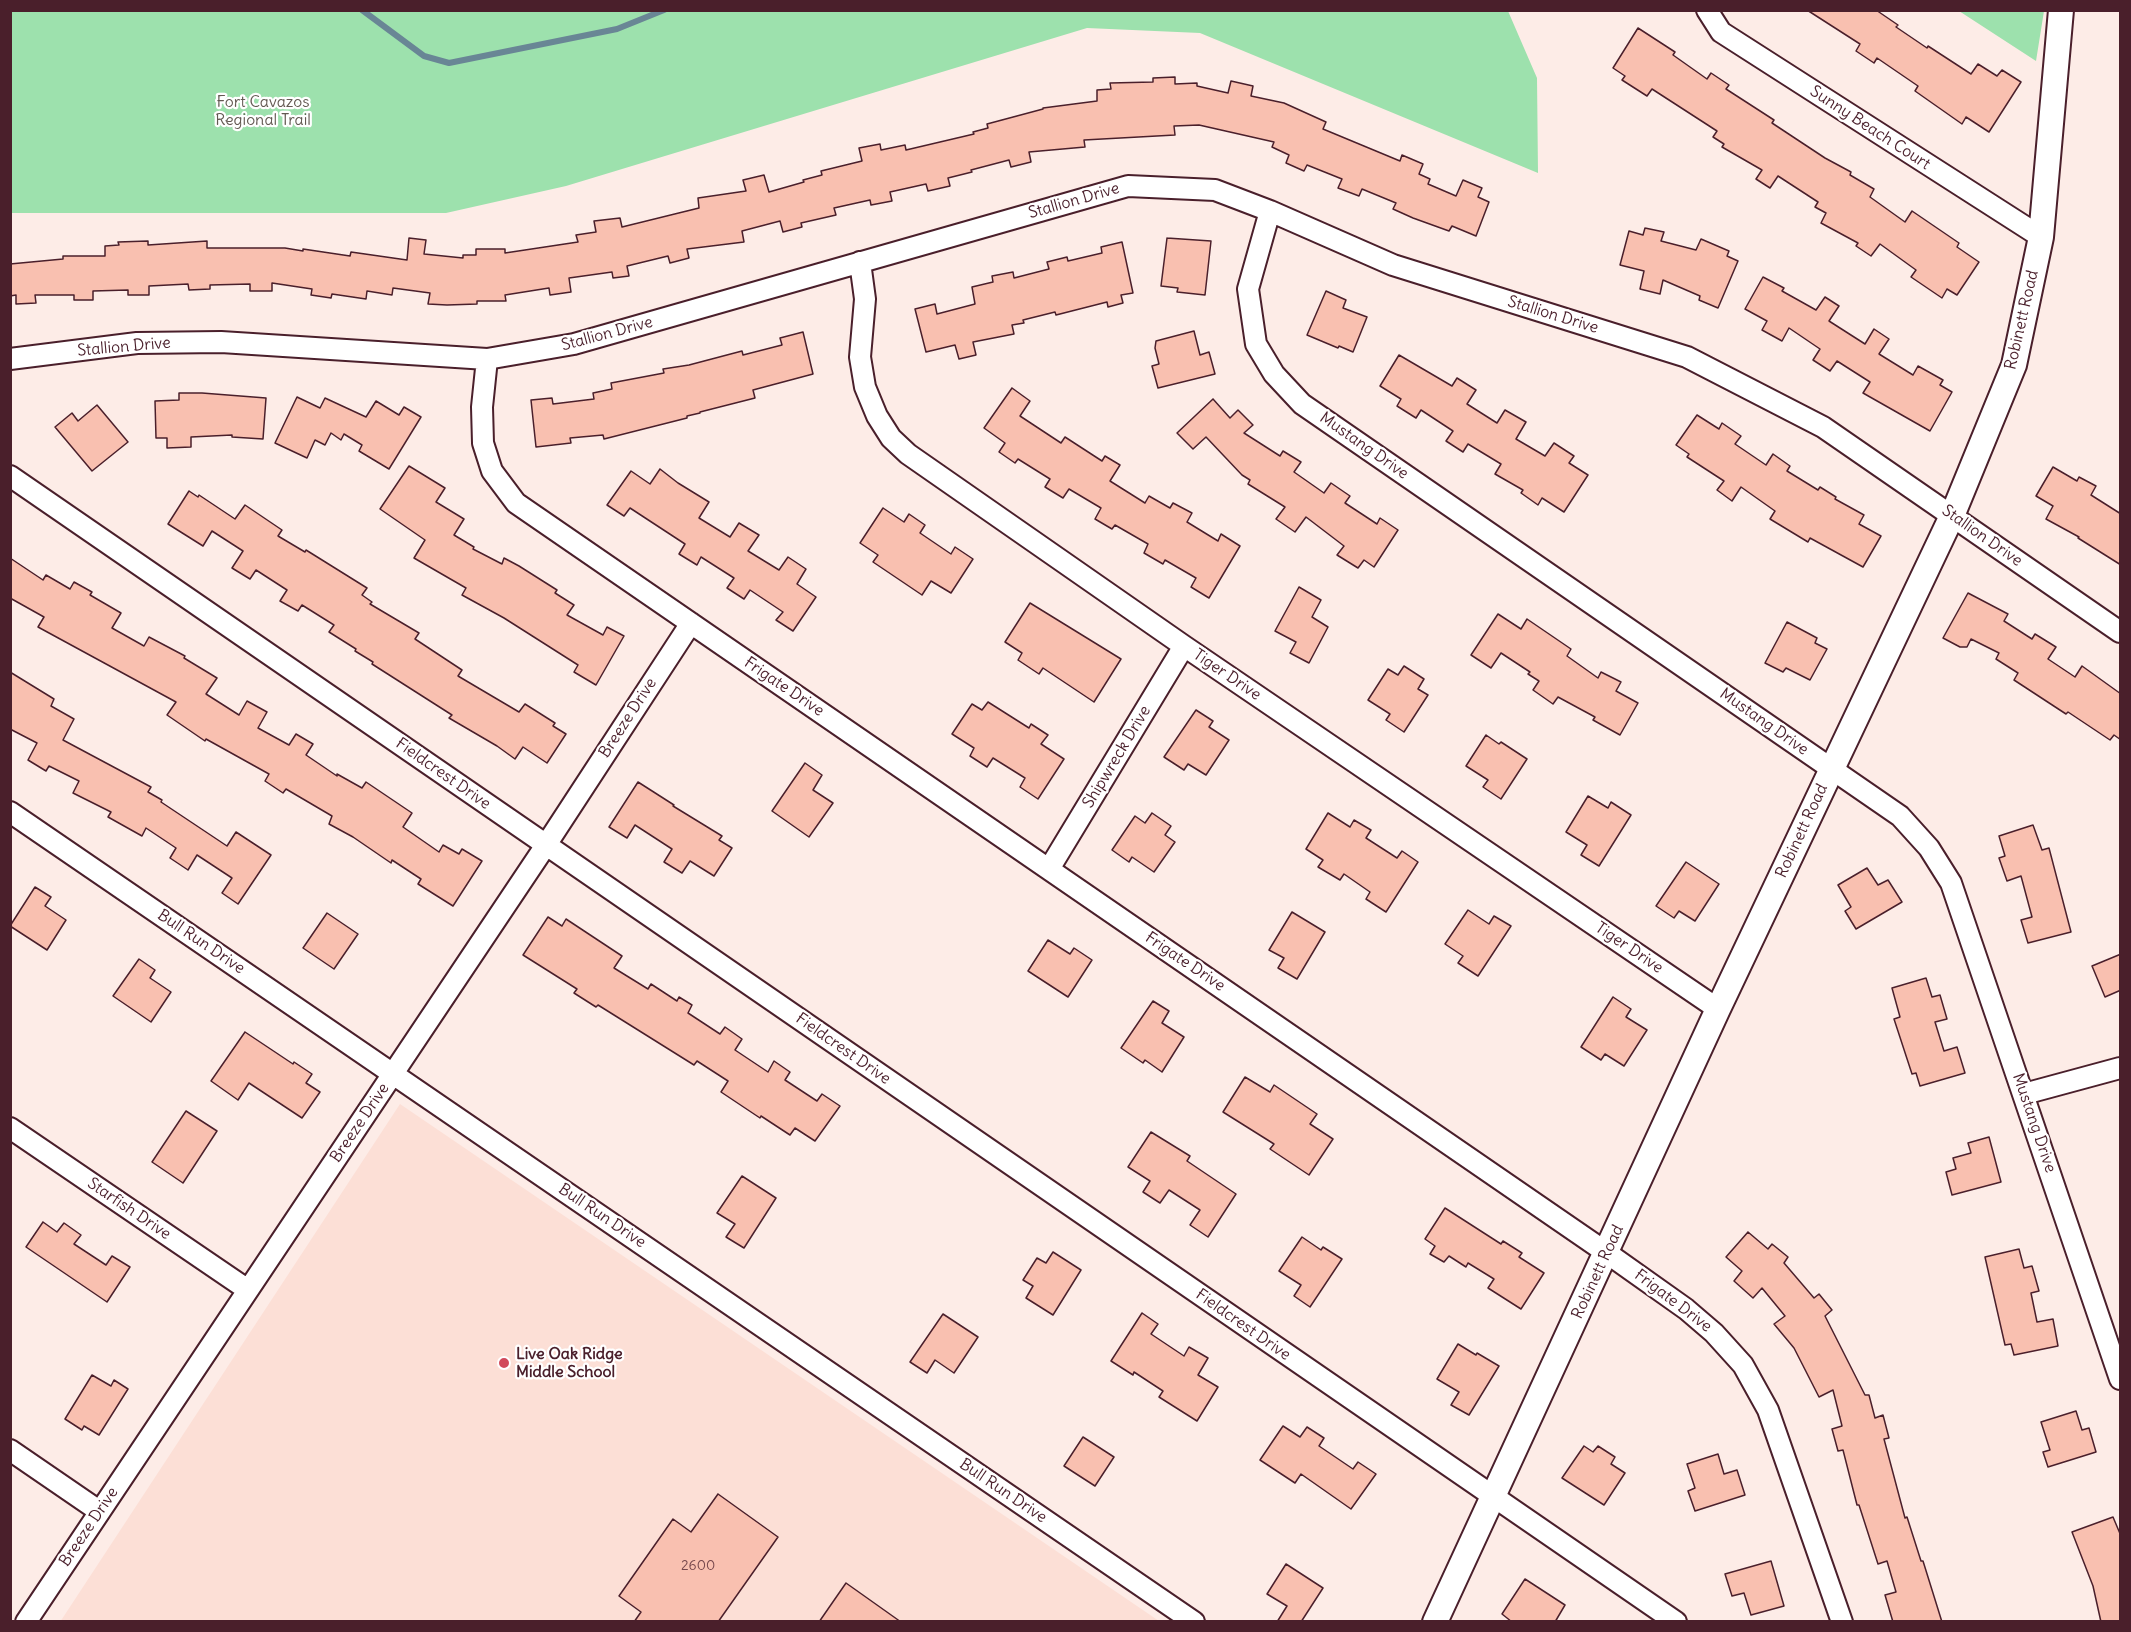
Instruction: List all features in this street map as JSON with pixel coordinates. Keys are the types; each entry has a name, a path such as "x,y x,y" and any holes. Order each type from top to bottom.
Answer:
{"street":[{"name":"Sunny Beach Court","path":"1707,10 1721,32 2042,237"},
{"name":"Robinett Road","path":"1435,1622 1718,1009 1953,516 2014,365 2042,237 2061,10"},
{"name":"Stallion Drive","path":"10,359 136,343 221,342 487,359 574,344 1128,186 1215,190 1270,211 1393,265 1687,357 1823,427 2121,632"},
{"name":"Mustang Drive","path":"1270,211 1248,290 1256,344 1274,375 1302,404 1900,816 1929,848 1951,883 2118,1367"},
{"name":"Tiger Drive","path":"860,262 866,298 860,357 864,377 877,416 891,438 908,454 1184,646 1718,1009"},
{"name":"Frigate Drive","path":"487,359 482,407 483,443 492,471 516,503 1607,1252 1686,1309 1714,1333 1743,1365 1768,1410 1842,1622"},
{"name":"Fieldcrest Drive","path":"10,476 1676,1622"},
{"name":"Breeze Drive","path":"26,1622 546,845 691,623"},
{"name":"Shipwreck Drive","path":"1049,869 1184,646"},
{"name":"Bull Run Drive","path":"10,812 1194,1622"},
{"path":"2024,1094 2121,1068"},
{"name":"Starfish Drive","path":"10,1128 248,1290"},
{"path":"10,1450 99,1511"}],"shaded area":[{"name":"Live Oak Ridge Middle School","path":"400,1104 1159,1621 60,1622"}],"green space":[{"name":"Fort Cavazos Regional Trail","path":"10,11 1508,11 1537,78 1538,173 1200,33 1087,28 566,186 446,213 11,213"},
{"path":"1959,11 2044,11 2036,61"}],"building":[{"path":"1807,10 1876,10 1927,48 1928,46 1971,74 1978,64 1997,76 2002,70 2021,82 1989,132 1966,117 1962,124 1915,91 1918,86 1877,58 1874,63 1856,51 1860,44"},
{"path":"1638,28 1675,52 1673,55 1707,79 1711,73 1729,85 1726,89 1774,120 1772,123 1825,158 1851,172 1850,175 1874,189 1870,197 1905,222 1912,211 1959,243 1957,247 1979,262 1957,295 1947,289 1942,298 1911,277 1916,270 1880,244 1871,256 1856,246 1858,243 1821,223 1826,213 1815,207 1818,202 1778,176 1770,188 1756,179 1762,170 1722,147 1724,144 1713,137 1717,131 1652,89 1647,96 1622,80 1625,76 1613,68"},
{"path":"1175,77 1175,84 1197,83 1197,86 1228,93 1231,81 1253,86 1251,96 1284,103 1326,122 1323,129 1400,161 1402,155 1423,164 1419,174 1430,179 1428,184 1456,196 1463,180 1482,188 1478,197 1489,202 1476,236 1452,226 1449,231 1413,218 1393,209 1396,203 1362,189 1359,196 1338,188 1342,179 1307,165 1304,171 1286,163 1289,155 1272,147 1274,142 1199,125 1174,126 1175,135 1084,140 1085,147 1029,152 1031,162 1011,167 1009,160 971,170 972,172 948,178 950,186 928,191 926,184 890,192 892,201 871,205 870,200 834,208 836,215 801,223 802,227 783,232 780,221 742,231 744,242 687,249 689,258 670,263 668,256 627,266 629,276 613,278 612,272 569,278 571,292 550,295 549,288 505,295 506,301 477,301 477,304 447,305 428,304 430,293 393,288 392,295 367,291 366,299 332,294 331,298 311,295 312,289 272,283 272,291 250,291 250,284 210,285 210,289 189,290 188,284 149,286 149,295 128,295 128,290 93,291 93,300 74,300 74,295 35,295 36,303 16,304 16,295 10,296 10,264 63,259 63,256 105,256 105,246 119,245 118,242 148,241 148,245 207,241 207,248 285,248 303,251 303,249 350,256 351,252 407,260 409,238 426,240 424,254 463,258 463,255 476,255 476,249 505,249 505,253 578,242 576,235 596,232 594,221 620,218 622,227 699,208 698,198 746,191 743,180 764,175 769,192 822,175 821,171 862,161 859,148 880,144 881,150 905,145 906,150 974,134 973,132 988,128 987,124 1043,108 1097,101 1097,90 1111,89 1110,83 1153,82 1153,78"},
{"path":"1645,228 1664,232 1661,241 1696,250 1701,239 1729,251 1727,256 1738,261 1718,308 1699,300 1700,296 1663,280 1660,294 1640,289 1644,271 1620,265 1629,231 1643,235"},
{"path":"1167,238 1211,241 1205,295 1177,292 1178,288 1161,286"},
{"path":"1122,242 1133,293 1121,295 1123,303 1108,307 1107,302 1056,315 1055,312 1023,320 1024,323 1012,325 1014,334 973,342 976,355 959,359 955,345 926,352 915,309 935,304 937,314 975,304 972,287 993,282 992,276 1013,272 1014,278 1049,269 1047,262 1067,257 1068,261 1102,253 1101,247"},
{"path":"1763,277 1784,288 1782,291 1816,310 1825,297 1839,306 1829,321 1865,344 1874,329 1889,339 1879,354 1913,375 1918,366 1943,380 1940,385 1952,392 1930,431 1863,393 1870,382 1837,361 1830,371 1813,360 1820,349 1789,328 1782,341 1762,330 1767,321 1745,309"},
{"path":"1326,291 1346,300 1343,308 1367,317 1353,352 1307,335"},
{"path":"1194,331 1200,355 1209,352 1215,374 1158,388 1152,366 1159,364 1155,348 1156,341"},
{"path":"803,332 813,374 753,390 755,398 700,412 687,416 687,418 604,439 603,435 570,438 571,443 536,447 531,400 552,398 553,404 594,399 593,393 612,389 611,383 664,373 663,369 689,365 742,351 743,355 782,345 780,338"},
{"path":"1399,355 1452,386 1457,378 1476,390 1467,404 1497,423 1505,410 1526,422 1516,439 1545,456 1554,443 1574,456 1569,463 1588,475 1564,512 1542,498 1538,505 1521,493 1523,490 1495,474 1501,464 1468,444 1463,452 1446,441 1453,431 1421,410 1416,418 1397,406 1401,399 1380,386"},
{"path":"1012,388 1030,401 1020,416 1061,443 1065,437 1102,461 1105,456 1120,465 1110,481 1145,503 1149,496 1170,508 1173,503 1192,513 1187,522 1218,541 1221,534 1240,546 1209,598 1191,587 1196,578 1165,560 1163,564 1144,553 1148,544 1115,525 1112,529 1095,519 1101,508 1069,489 1063,498 1045,487 1050,479 1018,459 1015,463 999,452 1005,443 984,428"},
{"path":"179,393 266,398 263,439 232,437 232,435 191,437 191,447 167,448 167,438 156,438 155,401 179,400"},
{"path":"297,397 320,408 325,398 366,417 376,401 399,415 404,407 421,417 389,469 359,451 362,445 344,434 341,440 331,433 325,445 315,440 307,458 275,443"},
{"path":"1213,399 1230,418 1238,410 1253,425 1244,433 1280,456 1283,451 1301,462 1294,472 1324,493 1331,483 1350,496 1345,503 1377,524 1380,518 1398,530 1374,567 1364,560 1358,568 1337,555 1344,546 1306,517 1295,532 1276,519 1285,507 1248,484 1250,480 1242,475 1206,437 1193,449 1177,433"},
{"path":"97,405 128,442 92,471 55,427 72,413 78,421"},
{"path":"1697,415 1719,429 1722,423 1741,436 1735,444 1766,465 1773,454 1790,466 1787,471 1818,490 1820,487 1836,497 1835,499 1864,515 1859,524 1881,536 1863,567 1810,538 1808,542 1770,519 1775,511 1741,487 1732,501 1717,490 1724,481 1687,457 1689,454 1676,445"},
{"path":"409,466 445,488 436,502 464,519 454,535 474,547 473,549 502,564 504,558 557,590 555,593 574,605 567,615 603,635 607,627 624,636 596,685 574,672 578,665 504,618 462,595 466,588 414,558 425,540 380,509"},
{"path":"2053,467 2077,481 2079,477 2096,486 2091,495 2121,514 2121,565 2079,537 2046,519 2053,506 2036,496"},
{"path":"660,469 709,502 699,518 730,537 739,523 759,535 748,551 779,570 788,557 806,569 797,584 816,597 793,631 776,620 783,612 750,590 744,599 727,588 734,578 701,557 697,565 679,554 685,544 630,508 624,516 607,505 631,471 650,484"},
{"path":"189,491 235,519 245,505 282,530 278,536 305,552 306,550 367,588 362,595 372,602 370,604 419,633 415,639 462,670 458,676 519,712 525,704 555,723 553,726 566,734 547,763 523,747 515,759 449,718 452,715 372,664 373,662 355,651 356,649 329,632 334,625 302,605 298,611 280,601 287,590 256,570 250,579 232,568 243,551 212,531 203,546 168,524"},
{"path":"883,508 904,522 909,514 925,525 920,533 951,554 955,547 973,559 951,593 931,581 922,595 873,562 878,555 860,543"},
{"path":"10,558 43,580 46,575 70,589 74,582 92,592 90,595 121,613 112,628 144,646 149,637 185,656 184,658 217,678 206,694 239,715 247,701 267,712 258,728 289,745 296,734 313,744 306,755 337,776 337,774 362,788 366,782 412,813 403,827 439,852 443,845 459,854 462,849 482,861 453,906 418,884 421,879 329,824 332,816 286,789 283,793 265,781 269,774 206,739 205,741 167,715 176,702 38,627 44,617 10,598"},
{"path":"1299,587 1321,600 1312,617 1328,627 1309,663 1290,653 1296,642 1275,631"},
{"path":"1968,593 2008,614 2004,621 2032,639 2035,634 2056,647 2048,659 2075,677 2082,666 2121,694 2121,740 2114,735 2110,740 2014,680 2018,673 1996,659 1999,653 1971,639 1967,647 1960,647 1943,638"},
{"path":"1030,603 1121,659 1094,702 1043,668 1039,674 1018,660 1022,653 1005,642"},
{"path":"1498,614 1521,629 1527,619 1571,649 1567,656 1598,678 1601,672 1621,682 1616,691 1638,703 1620,735 1593,720 1595,717 1558,697 1553,704 1533,690 1539,681 1528,674 1530,672 1501,653 1491,668 1471,655"},
{"path":"1787,622 1817,638 1815,643 1827,649 1810,680 1786,668 1783,672 1765,663"},
{"path":"1404,666 1424,679 1418,689 1428,695 1404,732 1386,720 1390,714 1368,700 1388,669 1398,675"},
{"path":"10,672 54,699 51,706 74,719 63,740 151,787 148,792 227,846 236,832 271,855 238,904 222,893 232,878 197,855 188,870 170,858 176,848 146,828 142,836 108,817 111,812 73,793 79,781 49,766 46,771 28,760 37,743 10,729"},
{"path":"988,702 1029,728 1031,724 1048,735 1041,744 1064,759 1038,799 1020,787 1025,778 993,758 987,767 970,756 974,748 952,734 972,704 982,710"},
{"path":"1196,710 1213,721 1209,727 1229,740 1206,775 1188,764 1184,770 1164,757"},
{"path":"1486,735 1527,759 1501,799 1483,787 1488,780 1466,766"},
{"path":"805,763 822,775 813,790 833,803 809,837 772,811"},
{"path":"638,782 722,836 719,840 732,848 714,876 690,861 682,873 664,862 672,849 635,825 627,838 609,827"},
{"path":"1588,796 1608,808 1611,802 1631,815 1599,866 1581,855 1587,845 1566,832"},
{"path":"1152,813 1171,826 1165,835 1175,842 1154,872 1132,857 1129,862 1112,850 1135,816 1145,823"},
{"path":"1328,813 1350,827 1354,820 1371,830 1366,838 1397,858 1402,851 1418,862 1386,912 1366,899 1370,892 1344,874 1340,880 1318,867 1323,860 1306,849"},
{"path":"2033,825 2042,850 2049,848 2071,932 2028,943 2021,920 2032,917 2021,876 2007,881 1999,858 2005,856 1999,836"},
{"path":"1686,862 1719,884 1695,921 1679,911 1674,918 1656,906"},
{"path":"1867,868 1878,885 1888,880 1902,902 1856,929 1845,911 1851,907 1838,885"},
{"path":"35,887 51,897 45,906 66,920 47,950 10,926"},
{"path":"1468,910 1489,924 1494,916 1511,926 1478,976 1458,963 1463,956 1445,944"},
{"path":"1292,912 1325,932 1297,979 1278,968 1284,958 1269,950"},
{"path":"327,913 358,934 334,969 303,948"},
{"path":"548,917 562,926 566,919 622,956 614,968 648,989 651,984 677,1001 679,997 692,1005 688,1013 720,1034 725,1027 742,1039 735,1050 768,1072 774,1061 790,1072 785,1080 817,1101 822,1094 840,1106 815,1141 795,1128 790,1135 761,1116 760,1118 721,1092 728,1081 697,1061 694,1065 598,1005 596,1007 574,993 577,989 523,955"},
{"path":"1048,940 1070,954 1074,948 1092,960 1068,997 1028,971"},
{"path":"2121,954 2121,990 2105,997 2092,966"},
{"path":"139,959 155,970 150,978 171,992 151,1022 113,996"},
{"path":"1926,978 1932,997 1940,995 1947,1019 1935,1022 1944,1051 1957,1047 1965,1073 1920,1086 1916,1073 1912,1074 1894,1019 1900,1017 1892,988"},
{"path":"1613,997 1631,1009 1626,1017 1647,1030 1624,1066 1605,1054 1601,1060 1581,1047"},
{"path":"1153,1001 1169,1011 1162,1023 1184,1037 1162,1072 1145,1060 1143,1063 1121,1048"},
{"path":"245,1032 312,1074 306,1083 320,1092 302,1118 249,1083 238,1100 211,1081"},
{"path":"1245,1077 1270,1092 1274,1085 1317,1114 1310,1124 1333,1139 1309,1175 1270,1149 1274,1144 1223,1112"},
{"path":"186,1111 217,1131 183,1183 152,1162"},
{"path":"1151,1132 1190,1156 1187,1161 1236,1194 1208,1237 1190,1225 1200,1210 1169,1190 1160,1203 1143,1192 1150,1181 1128,1167"},
{"path":"1989,1137 2001,1182 1952,1195 1946,1172 1956,1169 1953,1158 1971,1153 1968,1143"},
{"path":"742,1176 776,1198 744,1248 726,1237 735,1224 717,1213"},
{"path":"1445,1208 1501,1244 1503,1241 1522,1253 1519,1257 1544,1273 1521,1309 1488,1288 1494,1279 1468,1263 1466,1267 1449,1256 1444,1262 1430,1254 1435,1246 1425,1239"},
{"path":"43,1222 57,1232 64,1223 81,1235 74,1244 106,1265 112,1256 130,1267 107,1302 26,1247"},
{"path":"1748,1232 1768,1249 1772,1244 1788,1257 1784,1263 1814,1298 1819,1294 1832,1310 1825,1316 1865,1395 1869,1395 1875,1418 1883,1415 1889,1438 1884,1439 1905,1518 1907,1517 1921,1561 1923,1561 1942,1622 1893,1622 1885,1595 1896,1592 1887,1561 1878,1564 1859,1505 1857,1505 1843,1450 1838,1451 1832,1429 1842,1426 1833,1390 1819,1397 1794,1348 1774,1324 1785,1316 1762,1288 1753,1298 1734,1281 1742,1271 1726,1257"},
{"path":"1302,1237 1321,1250 1323,1247 1342,1259 1310,1307 1294,1296 1301,1285 1279,1271"},
{"path":"2019,1249 2024,1268 2032,1266 2039,1291 2031,1293 2037,1322 2053,1319 2058,1346 2014,1355 2011,1344 2005,1345 1985,1257"},
{"path":"1053,1252 1081,1270 1053,1315 1026,1298 1033,1286 1023,1280 1037,1258 1046,1263"},
{"path":"1142,1313 1158,1324 1151,1334 1184,1356 1189,1347 1208,1358 1198,1375 1218,1387 1197,1421 1159,1397 1163,1391 1134,1372 1133,1375 1111,1361"},
{"path":"943,1314 978,1337 954,1373 935,1360 927,1373 910,1362"},
{"path":"1458,1344 1499,1366 1469,1415 1451,1405 1459,1392 1437,1379"},
{"path":"92,1375 111,1386 114,1380 128,1389 99,1435 84,1426 82,1430 65,1419"},
{"path":"2076,1411 2082,1430 2089,1428 2096,1452 2048,1467 2043,1452 2050,1450 2041,1422"},
{"path":"1283,1426 1300,1437 1307,1427 1324,1438 1319,1446 1353,1469 1358,1462 1376,1474 1351,1509 1301,1474 1295,1483 1260,1460"},
{"path":"1083,1437 1114,1457 1095,1486 1064,1466"},
{"path":"1584,1446 1593,1452 1598,1446 1615,1457 1611,1464 1625,1473 1604,1505 1562,1478"},
{"path":"1718,1454 1724,1474 1737,1470 1745,1495 1695,1511 1688,1491 1695,1488 1687,1464"},
{"path":"718,1494 778,1537 718,1622 634,1622 641,1612 619,1596 673,1519 691,1532"},
{"path":"2113,1517 2121,1536 2121,1622 2101,1622 2093,1586 2072,1532"},
{"path":"1771,1561 1784,1606 1751,1615 1744,1593 1732,1596 1725,1574"},
{"path":"1286,1564 1323,1588 1301,1622 1277,1622 1287,1606 1267,1594"},
{"path":"1525,1579 1565,1605 1555,1622 1512,1622 1502,1614"},
{"path":"846,1583 901,1622 819,1622"}],"waterway":[{"path":"362,10 424,56 449,63 617,29 664,10"}],"place":[{"name":"Live Oak Ridge Middle School","path":"504,1363"}]}
